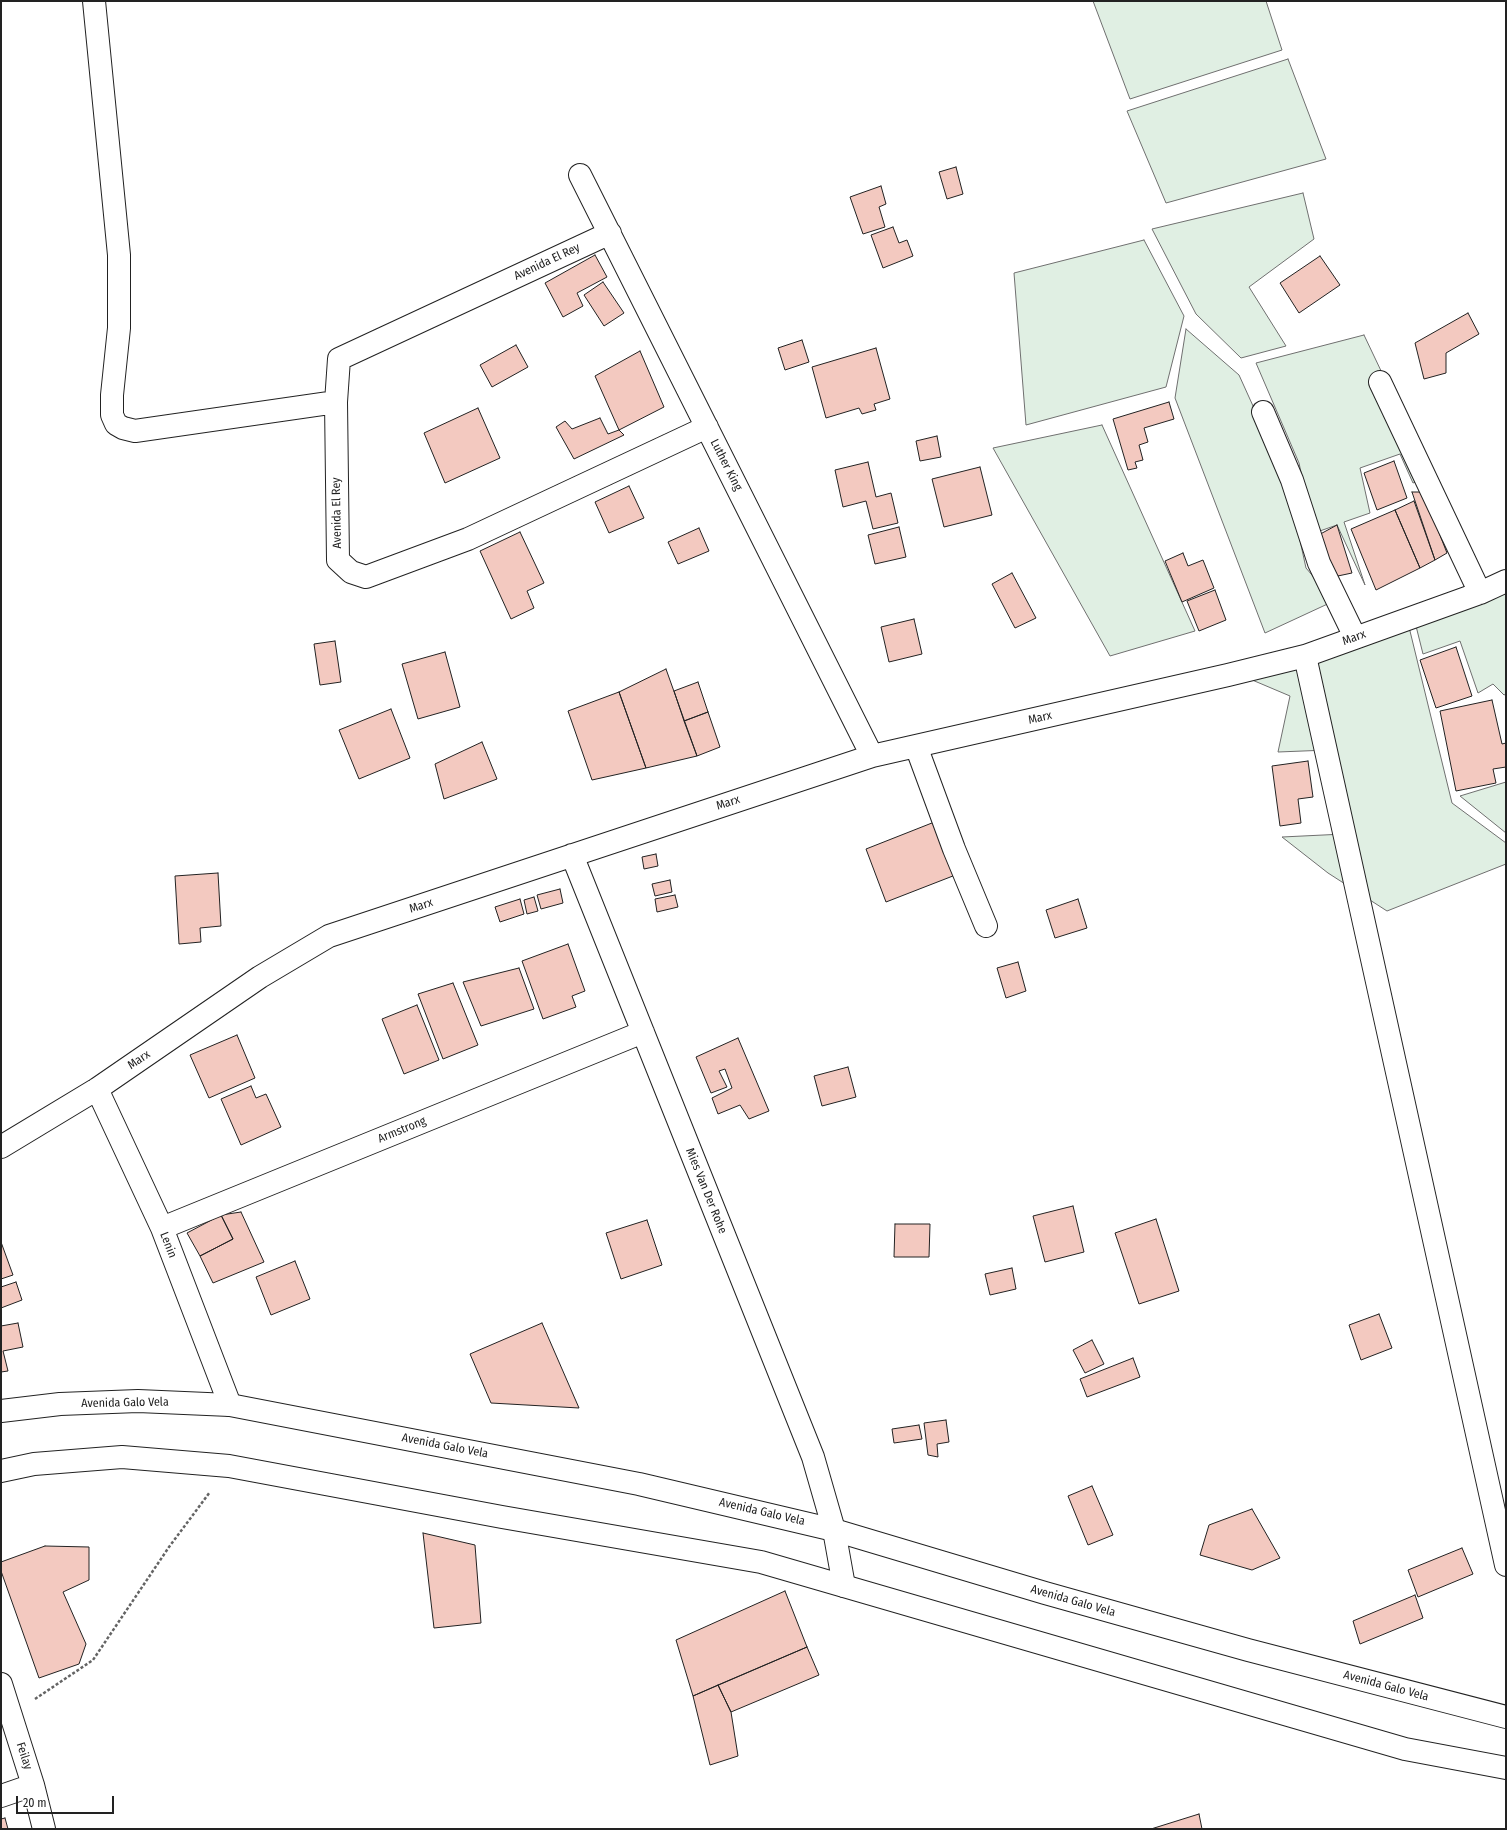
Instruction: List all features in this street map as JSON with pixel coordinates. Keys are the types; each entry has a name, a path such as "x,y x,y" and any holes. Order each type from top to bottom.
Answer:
{"street":[{"path":"94,1 119,255 120,328 112,395 112,415 116,424 123,428 135,431 336,402"},
{"name":"Luther King","path":"580,175 872,756"},
{"name":"Avenida El Rey","path":"610,233 339,359 336,402 338,560 351,572 366,577 468,539 707,428"},
{"path":"1380,382 1480,593"},
{"path":"1263,412 1292,480 1319,563 1355,637"},
{"name":"Marx","path":"1,1147 98,1088 260,977 329,936 872,756 1305,656 1480,593 1506,581"},
{"path":"1305,656 1506,1565"},
{"path":"916,746 954,849 986,926"},
{"name":"Mies Van Der Rohe","path":"572,855 813,1457 834,1530 844,1586"},
{"name":"Armstrong","path":"162,1228 643,1032"},
{"name":"Lenin","path":"98,1088 162,1228 230,1405"},
{"name":"Avenida Galo Vela","path":"1,1411 60,1404 138,1401 230,1405 639,1484 834,1530 1045,1593 1248,1650 1506,1717"},
{"path":"1,1471 34,1464 122,1457 230,1466 494,1516 761,1562 1405,1749 1506,1768"},
{"name":"Feilay","path":"1,1684 33,1785 44,1829"},
{"path":"1,1796 33,1785"}],"path":[{"path":"9,1711 41,1696 93,1660 169,1547 230,1466"}],"green space":[{"path":"1093,1 1266,1 1282,50 1130,99"},
{"path":"1288,59 1326,159 1166,203 1127,111"},
{"path":"1303,193 1314,239 1249,287 1286,346 1241,358 1196,314 1152,229"},
{"path":"1144,240 1184,316 1166,387 1026,425 1014,273"},
{"path":"1186,329 1239,375 1287,481 1306,568 1334,601 1265,633 1175,398"},
{"path":"1364,335 1431,476 1413,483 1400,454 1360,468 1370,513 1344,522 1365,585 1337,525 1314,533 1299,463 1256,363"},
{"path":"1102,425 1195,631 1110,656 993,448"},
{"path":"1506,578 1506,694 1504,695 1493,684 1478,693 1460,641 1423,654 1412,610"},
{"path":"1409,627 1452,803 1506,843 1506,864 1387,911 1328,873 1282,837 1344,834 1328,750 1278,752 1290,696 1238,674"},
{"path":"1506,782 1506,833 1460,796"}],"building":[{"path":"956,167 963,194 947,199 939,172"},
{"path":"881,186 886,204 879,207 885,227 863,234 850,197"},
{"path":"893,227 899,243 907,240 913,256 883,268 871,235"},
{"path":"595,255 607,277 577,293 583,306 563,317 545,283"},
{"path":"1320,256 1340,285 1299,313 1280,283"},
{"path":"603,282 624,313 604,326 584,295"},
{"path":"1468,313 1479,334 1446,353 1446,373 1424,379 1415,343"},
{"path":"802,340 809,362 785,370 778,348"},
{"path":"516,345 528,367 492,387 480,365"},
{"path":"876,348 890,399 874,404 876,410 862,414 859,408 826,418 812,367"},
{"path":"640,351 664,407 619,430 595,376"},
{"path":"1169,402 1174,419 1144,428 1148,442 1139,445 1143,460 1135,462 1137,468 1128,470 1113,419"},
{"path":"478,408 500,458 445,483 424,433"},
{"path":"600,418 608,434 619,430 624,435 574,459 556,427 565,421 572,429"},
{"path":"937,436 941,457 920,461 916,441"},
{"path":"1394,461 1407,498 1377,510 1364,473"},
{"path":"868,462 876,497 891,493 898,523 873,529 866,501 843,507 835,470"},
{"path":"980,467 992,515 944,527 932,479"},
{"path":"629,486 644,518 609,533 595,502"},
{"path":"1412,492 1423,492 1447,553 1435,560"},
{"path":"1414,501 1435,560 1420,568 1395,510"},
{"path":"1395,510 1420,568 1376,590 1351,529"},
{"path":"1337,525 1352,573 1333,577 1313,538"},
{"path":"899,527 906,557 875,564 868,535"},
{"path":"699,528 709,551 678,564 668,542"},
{"path":"520,532 544,583 527,591 534,608 511,619 480,551"},
{"path":"1183,553 1188,566 1203,560 1214,588 1182,602 1165,561"},
{"path":"1012,573 1036,618 1015,628 992,584"},
{"path":"1215,590 1226,620 1199,631 1187,601"},
{"path":"914,619 922,654 889,662 881,627"},
{"path":"335,641 341,682 320,685 314,644"},
{"path":"1456,647 1472,696 1436,708 1420,660"},
{"path":"445,652 460,707 418,719 402,664"},
{"path":"666,669 697,756 646,768 619,692"},
{"path":"698,682 708,712 684,721 674,691"},
{"path":"619,692 646,768 592,780 568,711"},
{"path":"1492,700 1502,744 1506,743 1506,767 1493,769 1496,783 1456,791 1440,711"},
{"path":"391,709 410,758 359,779 339,730"},
{"path":"708,712 720,747 697,756 684,721"},
{"path":"482,742 497,779 444,799 435,764"},
{"path":"1308,761 1313,797 1298,799 1301,823 1280,826 1272,766"},
{"path":"937,821 958,874 886,902 866,849"},
{"path":"656,854 658,866 644,869 642,857"},
{"path":"218,873 221,926 200,928 201,942 179,944 175,876"},
{"path":"670,880 672,892 655,896 652,884"},
{"path":"560,889 563,903 541,909 537,895"},
{"path":"675,895 678,907 657,912 655,899"},
{"path":"534,897 538,911 527,914 524,900"},
{"path":"520,899 524,914 500,922 495,907"},
{"path":"1078,899 1087,928 1055,938 1046,910"},
{"path":"568,944 585,991 572,996 576,1007 543,1019 522,961"},
{"path":"1018,962 1026,991 1006,998 997,968"},
{"path":"519,968 534,1009 481,1026 463,982"},
{"path":"453,983 478,1045 443,1059 418,994"},
{"path":"417,1005 439,1060 404,1074 382,1019"},
{"path":"237,1035 255,1078 209,1098 190,1055"},
{"path":"738,1038 769,1111 749,1119 740,1105 718,1114 712,1098 732,1088 725,1069 719,1071 727,1087 711,1093 696,1057"},
{"path":"848,1067 856,1097 822,1106 814,1076"},
{"path":"251,1086 256,1098 266,1094 281,1127 241,1145 221,1099"},
{"path":"1073,1206 1084,1252 1045,1262 1033,1216"},
{"path":"241,1212 264,1262 213,1283 200,1256 233,1239 221,1215"},
{"path":"221,1215 233,1239 200,1256 187,1233"},
{"path":"1156,1219 1179,1291 1139,1304 1115,1233"},
{"path":"647,1220 662,1265 621,1279 606,1233"},
{"path":"895,1224 930,1224 929,1257 894,1257"},
{"path":"1,1242 13,1275 1,1279"},
{"path":"295,1261 310,1299 271,1315 256,1277"},
{"path":"1012,1268 1016,1289 990,1295 985,1274"},
{"path":"16,1282 22,1300 1,1308 1,1287"},
{"path":"1379,1314 1392,1348 1361,1360 1349,1325"},
{"path":"18,1323 23,1347 3,1351 8,1371 1,1372 1,1326"},
{"path":"542,1323 579,1408 491,1403 470,1354"},
{"path":"1092,1340 1104,1364 1085,1373 1073,1350"},
{"path":"1133,1358 1140,1377 1087,1397 1080,1379"},
{"path":"946,1420 949,1442 937,1444 938,1457 928,1455 924,1423"},
{"path":"919,1425 922,1439 894,1443 892,1429"},
{"path":"1092,1486 1113,1535 1088,1545 1068,1496"},
{"path":"1252,1509 1280,1558 1252,1570 1200,1555 1209,1525"},
{"path":"423,1533 475,1545 481,1623 434,1628"},
{"path":"45,1546 89,1547 89,1580 63,1592 86,1644 79,1664 39,1678 1,1571 1,1562"},
{"path":"1462,1548 1473,1574 1418,1597 1408,1570"},
{"path":"785,1591 807,1647 693,1696 676,1640"},
{"path":"1415,1595 1423,1618 1360,1644 1353,1621"},
{"path":"807,1647 819,1675 731,1712 718,1685"},
{"path":"718,1685 731,1712 738,1756 710,1765 693,1696"},
{"path":"1199,1814 1202,1829 1151,1829"},
{"path":"5,1818 8,1829 1,1829 1,1819"}]}
